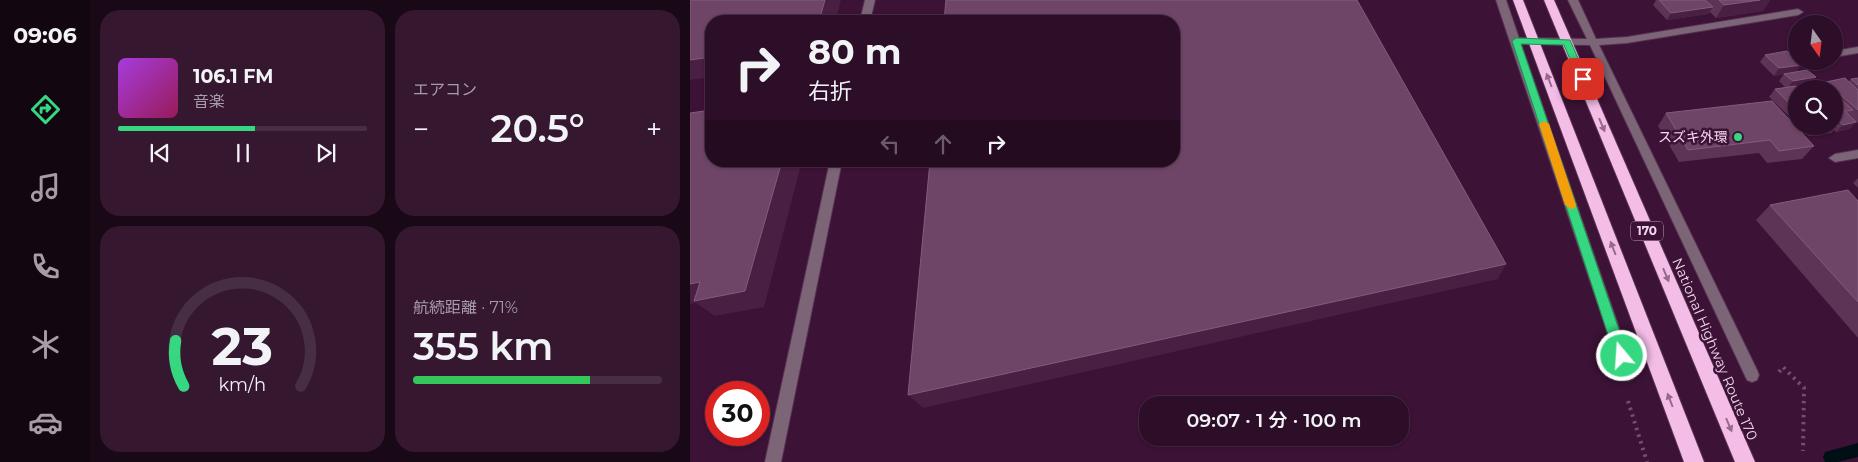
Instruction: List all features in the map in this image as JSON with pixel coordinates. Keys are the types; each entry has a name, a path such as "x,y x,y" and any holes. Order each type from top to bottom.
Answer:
{"highway":[{"name":"170","path":"1518,0 1694,462"},
{"name":"National Highway Route 170","path":"1549,0 1745,462"}],"street":[{"path":"867,15 870,0"},
{"path":"1501,0 1628,374"},
{"path":"1573,0 1752,375"},
{"path":"1516,41 1594,42 1627,40 1798,12"},
{"path":"1843,52 1858,50"},
{"path":"1835,158 1858,154"},
{"path":"773,462 835,167"}],"path":[{"path":"1783,367 1804,388 1803,451"},
{"path":"1627,402 1647,462"}],"building":[{"path":"690,0 825,0 821,15 705,15 705,58 690,60"},
{"path":"946,0 1357,0 1506,264 908,395 929,167 1180,167 1180,15 945,15"},
{"path":"1659,0 1705,0 1713,7 1671,13"},
{"path":"1719,0 1760,0 1724,5"},
{"path":"1787,51 1788,67 1779,68 1765,55"},
{"path":"1807,70 1816,77 1792,80 1784,74"},
{"path":"1845,78 1858,90 1858,110 1843,97 1843,80 1836,80"},
{"path":"1858,78 1858,85 1851,79"},
{"path":"1788,87 1788,102 1775,89"},
{"path":"1772,101 1788,118 1788,135 1804,135 1814,146 1779,151 1770,140 1688,150 1666,113"},
{"path":"1843,101 1853,110 1845,111 1856,122 1843,125"},
{"path":"705,111 705,167 780,167 745,291 694,301 700,282 690,284 690,113"},
{"path":"1848,190 1858,201 1858,302 1770,205"}],"waterway":[{"path":"1830,457 1858,450"}],"slow traffic":[{"path":"1544,124 1571,205"}],"place":[{"name":"スズキ外環","path":"1738,137"}],"route":[{"path":"1583,79 1567,42 1516,41 1622,356"}]}
